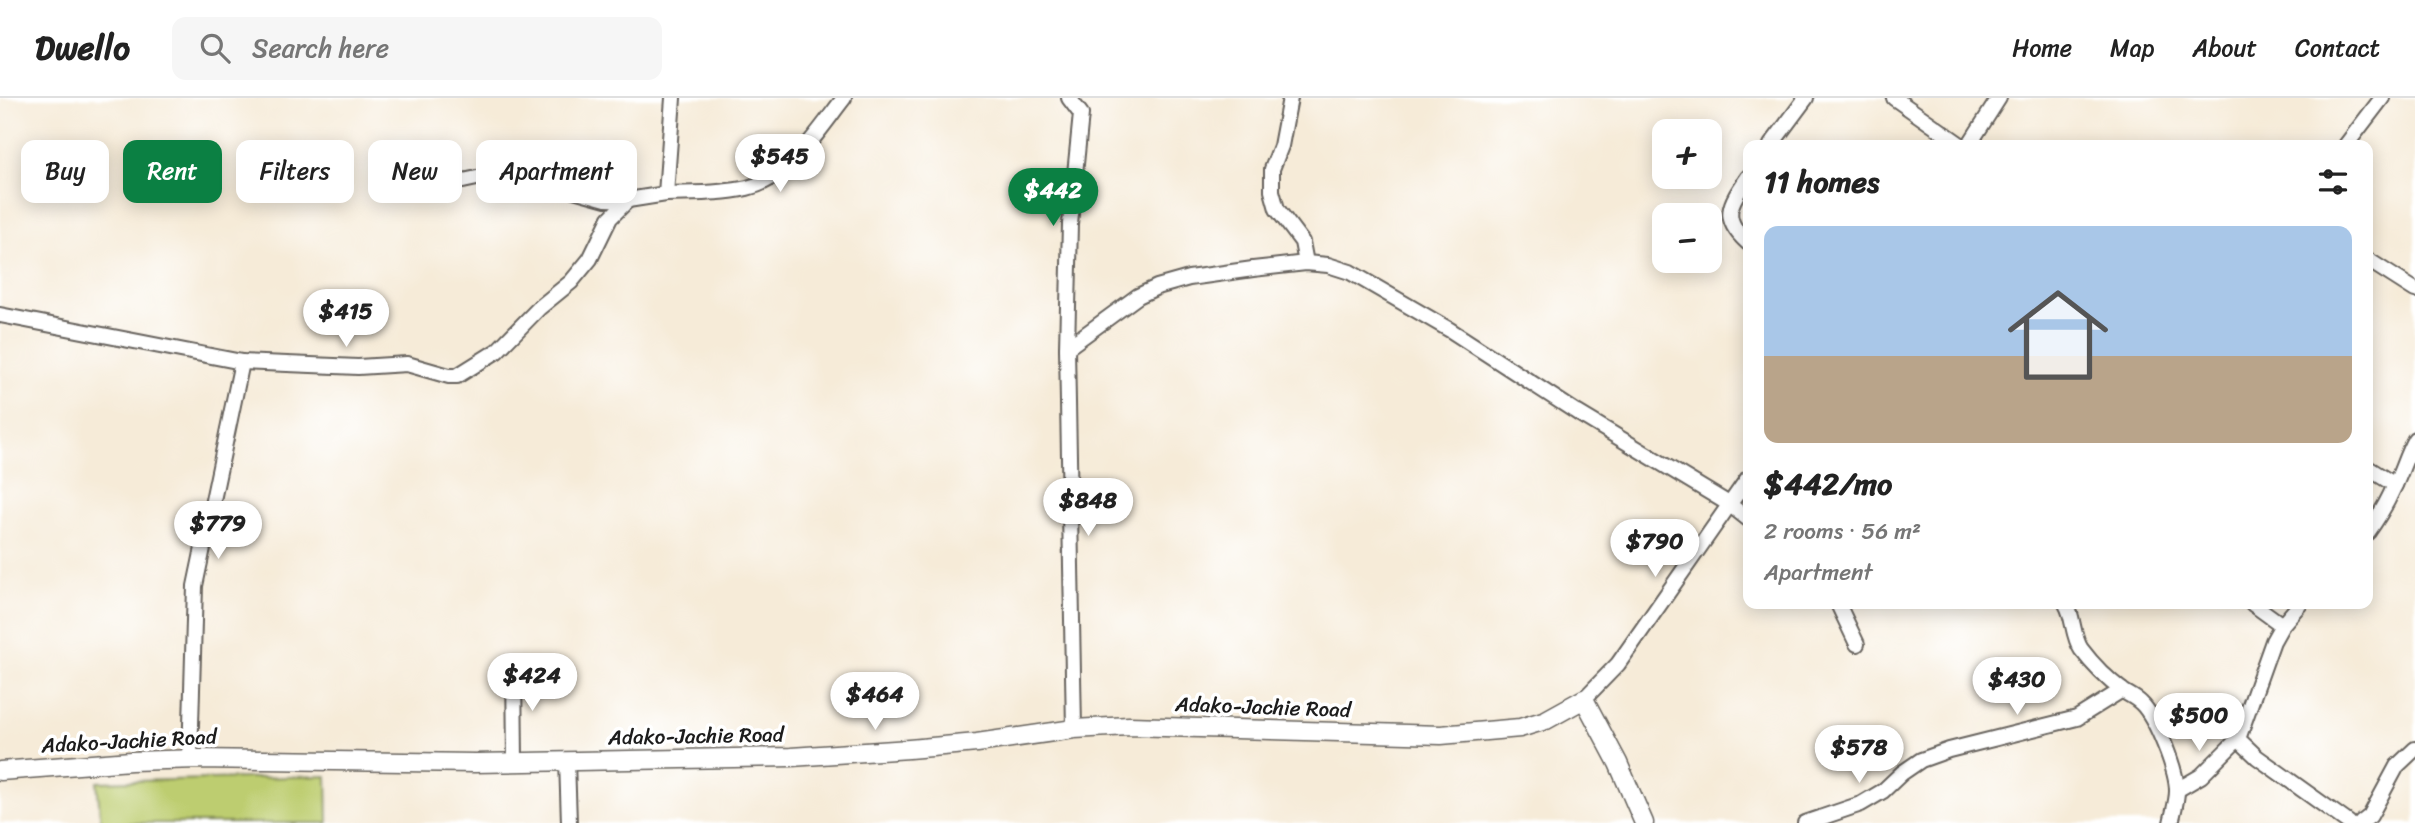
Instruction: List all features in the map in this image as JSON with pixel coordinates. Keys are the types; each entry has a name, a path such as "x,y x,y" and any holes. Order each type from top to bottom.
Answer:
{"street":[{"path":"666,194 673,98"},
{"path":"637,199 738,189 770,179 800,153 844,98"},
{"path":"1069,98 1081,114 1070,224 1067,348 1073,729"},
{"path":"1290,98 1282,146 1272,170 1272,191 1277,209 1302,242 1306,263"},
{"path":"1775,140 1807,98"},
{"path":"1894,98 1954,140"},
{"path":"1972,140 1999,98"},
{"path":"2350,140 2382,98"},
{"path":"463,181 476,179"},
{"path":"1743,184 1730,213 1733,230 1743,239"},
{"path":"0,315 242,362 358,367 407,364 457,376 497,351 539,308 571,282 590,258 610,218 625,203"},
{"path":"1067,348 1138,296 1157,287 1189,278 1306,263 1328,265 1350,272 1450,330 1743,515"},
{"path":"2373,263 2415,290"},
{"path":"190,759 195,586 242,362"},
{"path":"2373,525 2380,516 2415,439"},
{"path":"2373,471 2395,485"},
{"path":"1644,823 1618,763 1584,699 1618,664 1743,485"},
{"path":"1840,609 1857,644"},
{"path":"2069,609 2079,646 2095,667 2140,701 2150,713 2169,758 2177,790 2171,823"},
{"path":"2260,609 2282,625"},
{"path":"2177,790 2201,776 2238,739 2273,641 2296,609"},
{"path":"514,666 515,761"},
{"path":"1805,823 1861,804 1883,792 1902,773 1921,760 1949,750 2077,718 2122,690"},
{"name":"Adako-Jachie Road","path":"0,771 190,759 475,763 803,756 964,744 1073,729 1129,726 1441,736 1520,728 1546,719 1584,699"},
{"path":"2238,739 2257,757 2349,823"},
{"path":"2361,823 2370,816 2397,766 2415,748"},
{"path":"568,761 569,823"}],"green space":[{"path":"327,776 328,823 101,823 97,782"}]}
